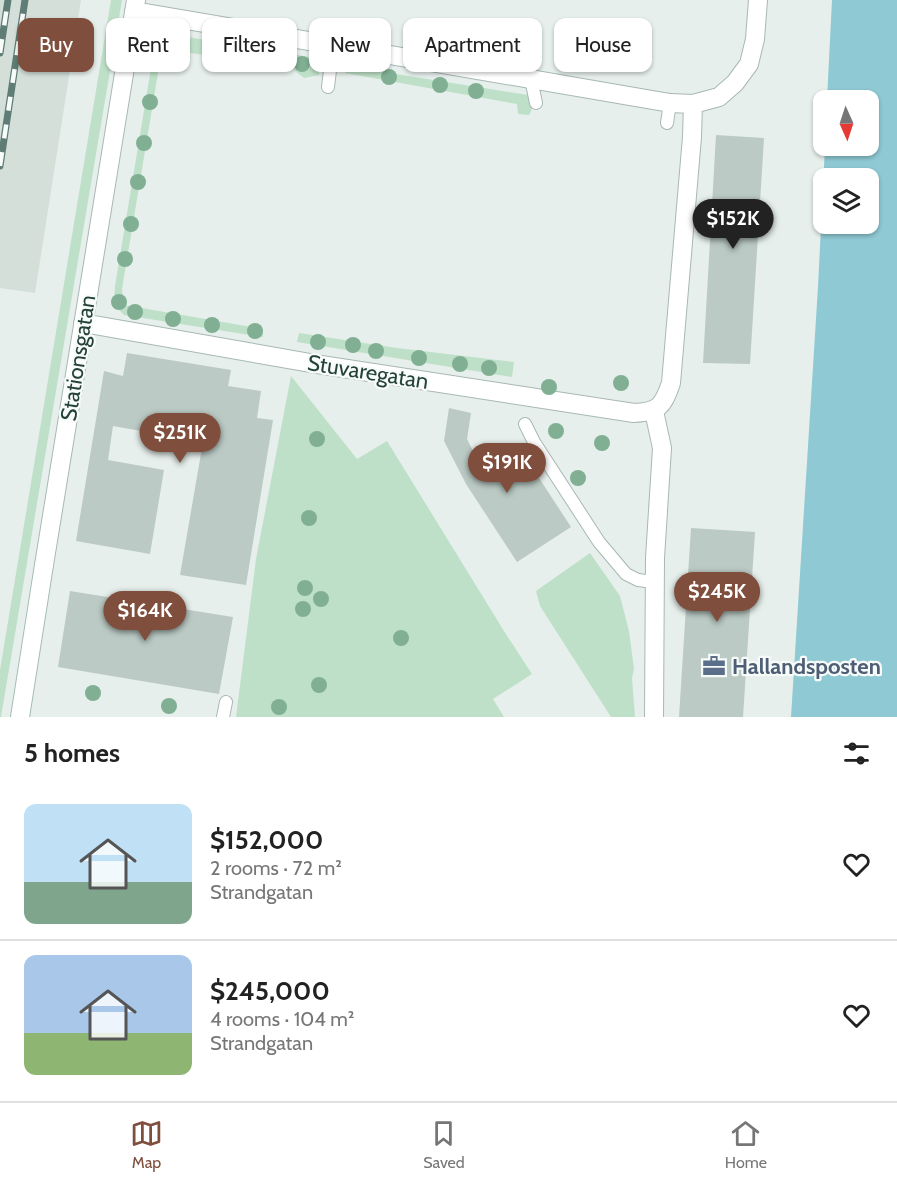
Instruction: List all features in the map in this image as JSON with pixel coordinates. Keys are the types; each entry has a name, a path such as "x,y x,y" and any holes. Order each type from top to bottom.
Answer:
{"street":[{"path":"391,55 670,103 693,104 719,97 735,83 749,64 758,0"},
{"path":"135,5 309,40"},
{"name":"Stationsgatan","path":"20,717 135,5"},
{"path":"654,717 654,582 662,448 654,411 664,402 670,383 693,104"},
{"name":"Stuvaregatan","path":"84,323 316,364 582,399 634,413 654,411"}],"lane":[{"path":"328,87 330,72"},
{"path":"531,79 536,103"},
{"path":"667,123 670,103"},
{"path":"525,424 534,442 599,542 626,574 638,580 654,582"},
{"path":"223,717 226,702"}],"shaded area":[{"path":"0,0 81,0 78,18 18,18 18,72 70,72 35,293 0,288"}],"green space":[{"path":"111,0 122,0 119,18 108,18"},
{"path":"106,30 106,72 110,72 1,717 0,670"},
{"path":"190,37 202,39 202,55 190,53"},
{"path":"297,55 309,57 309,72 319,72 319,75 304,78 296,72"},
{"path":"150,72 158,72 122,289 124,305 263,329 263,337 124,315 115,302 115,286"},
{"path":"384,72 528,95 532,109 529,115 518,114 517,104 345,73"},
{"path":"299,333 514,362 512,377 297,342"},
{"path":"291,376 357,459 387,441 532,674 493,699 504,717 236,717 256,559"},
{"path":"590,553 620,596 629,631 634,669 632,678 635,717 611,717 540,606 536,591"}],"water":[{"path":"832,0 897,0 897,717 791,717 821,234 879,234 879,168 824,168 825,156 879,156 879,90 828,90"}],"building":[{"path":"716,135 764,138 750,364 703,363"},
{"path":"127,353 231,370 228,386 261,391 257,418 273,420 246,585 180,575 203,442 113,426 108,460 164,470 150,554 76,541 104,371 123,376"},
{"path":"449,408 471,413 467,439 484,473 491,468 497,477 526,458 571,527 517,562 466,484 444,441"},
{"name":"Hallandsposten","path":"691,528 755,532 743,717 679,717"},
{"path":"70,591 233,617 219,694 58,667"}],"railway":[{"path":"0,53 8,0"},
{"path":"0,166 25,0"}],"place":[{"name":"Hallandsposten","path":"714,666"}]}
